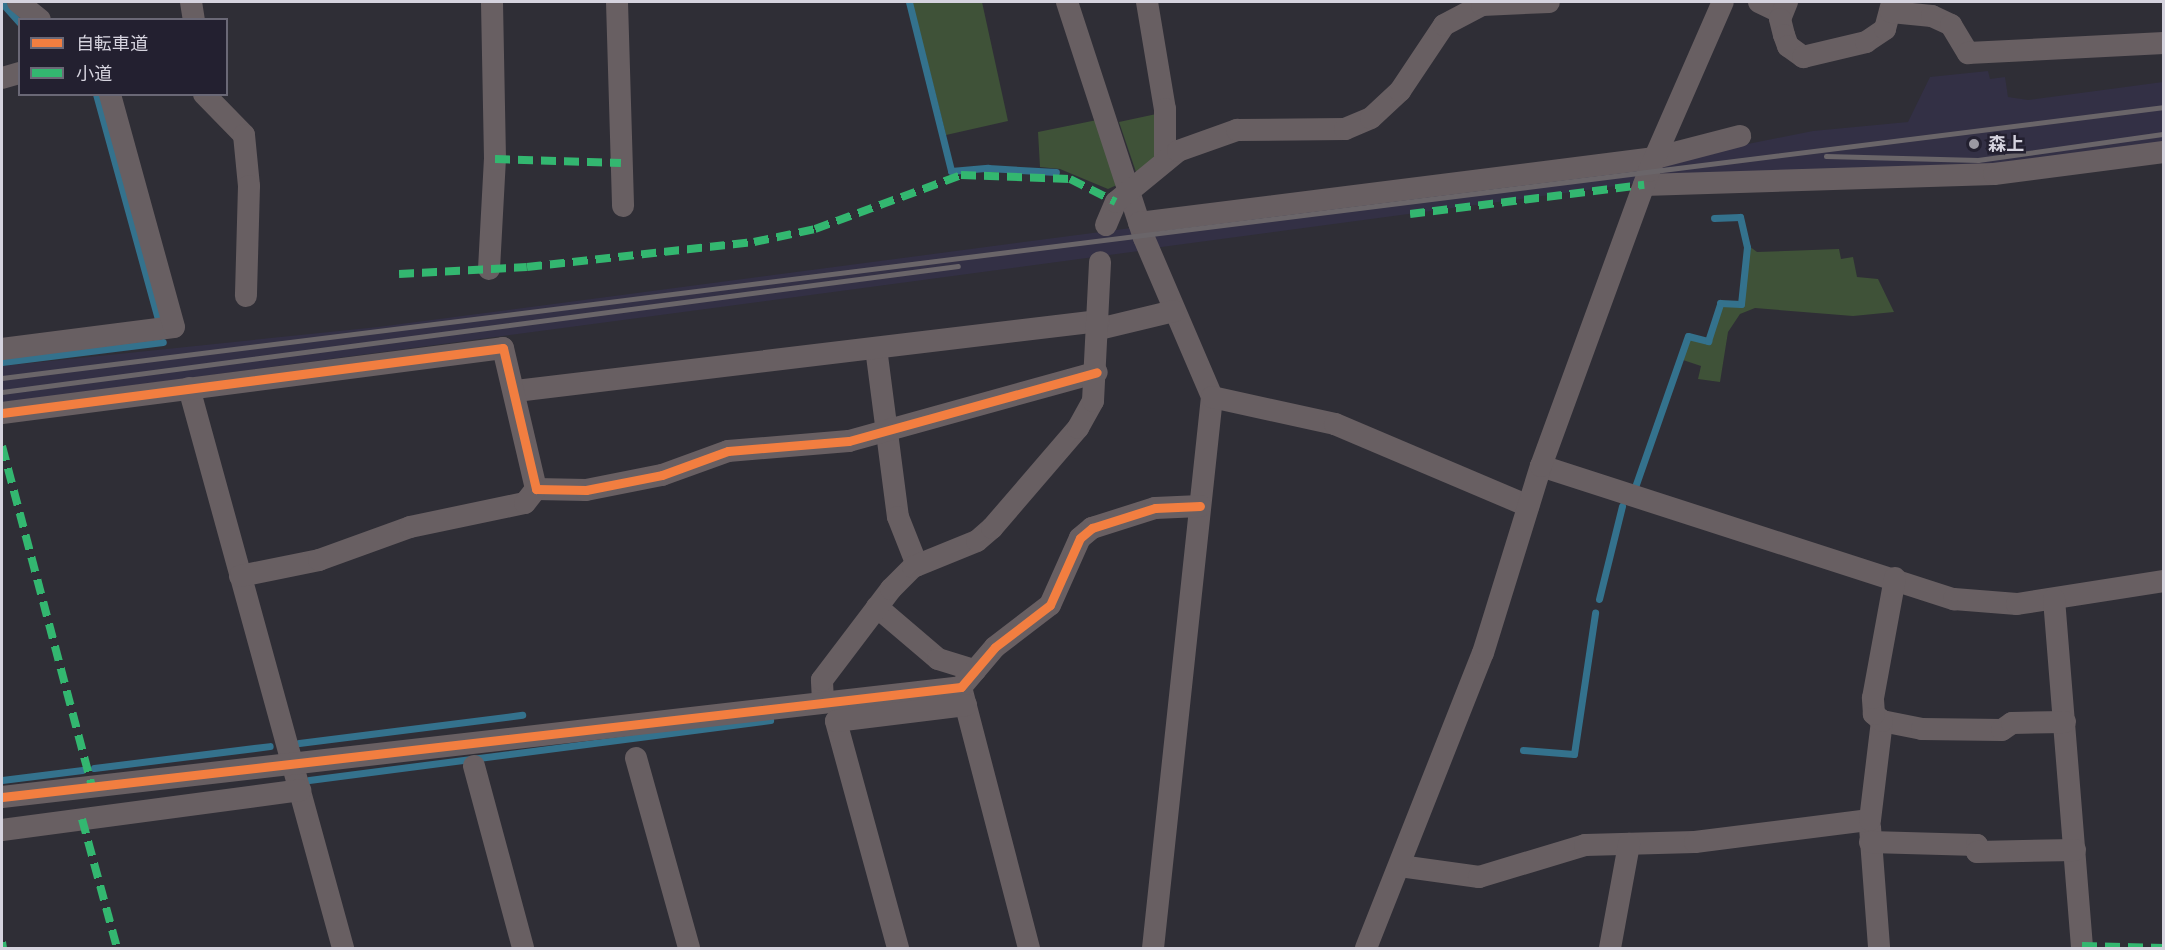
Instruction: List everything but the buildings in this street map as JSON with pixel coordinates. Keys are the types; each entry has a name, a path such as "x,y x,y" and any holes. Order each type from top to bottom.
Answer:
{"street":[{"path":"18,2 38,18"},
{"path":"191,2 194,18"},
{"path":"489,268 495,159 492,2"},
{"path":"617,2 623,206"},
{"path":"1067,2 1139,223 1212,397 1153,948"},
{"path":"1147,2 1165,109 1165,161"},
{"path":"1106,225 1116,202 1165,161 1237,130 1312,132 1354,126 1371,118 1401,91 1444,25 1482,5 1549,2"},
{"path":"1366,948 1483,653 1541,466 1644,185 1723,2"},
{"path":"1759,2 1785,7 1788,46 1803,57 1866,42 1885,29 1892,7 1932,16 1951,26 1968,53 2163,43"},
{"path":"2,78 18,74"},
{"path":"2,349 174,327 111,96"},
{"path":"207,96 219,104 244,135 249,186 246,296"},
{"path":"1139,223 1655,158 1740,136"},
{"path":"1644,185 1994,174 2163,152"},
{"path":"823,701 822,680 877,607 917,565 977,541 992,528 1078,428 1093,401 1099,325 1100,262"},
{"path":"516,391 876,348 1099,325 1174,311"},
{"path":"2,413 503,348 516,391 536,489"},
{"path":"876,348 884,432 898,517 917,565"},
{"path":"536,489 586,490 662,475 728,451 849,441 1096,372"},
{"path":"189,388 343,948"},
{"path":"1212,397 1335,424 1528,506"},
{"path":"1541,466 1895,578 1988,605 2054,599 2163,581"},
{"path":"240,576 319,560 410,527 525,502 536,489"},
{"path":"898,948 836,721 967,687 1050,605 1076,546 1092,528 1155,508 1200,506"},
{"path":"1895,578 1873,698 1874,714 1882,721 1922,729 2002,730 2012,723 2065,722"},
{"path":"2054,599 2082,948"},
{"path":"877,607 967,687 1029,948"},
{"path":"2,797 291,760 967,687"},
{"path":"1879,948 1870,820 1882,721"},
{"path":"636,758 689,948"},
{"path":"474,766 523,948"},
{"path":"2,830 300,790"},
{"path":"1400,866 1479,877 1585,845 1695,842 1870,820"},
{"path":"1870,842 1977,845 1977,852 2075,850"},
{"path":"1610,948 1629,844"}],"shaded area":[{"path":"1988,71 1990,79 2005,77 2008,97 2028,100 2163,82 2163,146 2003,170 1650,181 1658,162 1813,131 1908,122 1930,77"},
{"path":"1646,164 1639,183 1154,248 1148,227"},
{"path":"1131,228 1139,251 2,403 2,366 378,327"}],"green space":[{"path":"912,2 982,2 1008,121 946,135"},
{"path":"1161,113 1157,157 1136,172 1119,122"},
{"path":"1097,120 1119,184 1108,189 1060,169 1040,167 1038,132"},
{"path":"1749,246 1757,252 1839,249 1841,259 1853,257 1857,277 1878,279 1894,312 1853,316 1755,308 1740,314 1728,332 1720,382 1698,379 1701,366 1683,360 1690,339 1709,344 1721,305 1743,306"}],"waterway":[{"path":"909,2 951,171 988,168 1056,172"},
{"path":"2,3 18,21"},
{"path":"97,96 159,322"},
{"path":"1635,487 1688,336 1708,341 1720,303 1741,304 1747,247 1740,217 1714,218"},
{"path":"2,362 163,342"},
{"path":"1599,599 1622,506"},
{"path":"1523,750 1574,754 1595,613"},
{"path":"299,743 522,715"},
{"path":"309,780 770,720"},
{"path":"94,768 270,746"},
{"path":"2,780 82,770"}],"railway":[{"path":"2,378 2164,107"},
{"path":"1826,156 1978,160 2164,134"},
{"path":"2,392 958,266"}],"marked path":[{"path":"495,159 621,163"},
{"path":"399,274 527,267 754,242 815,229 961,175 1070,179 1116,202"},
{"path":"1410,214 1644,185"},
{"path":"2,446 92,786"},
{"path":"82,819 117,948"},
{"path":"2,942 3,948"},
{"path":"2082,946 2164,948"}],"cycle path":[{"path":"2,413 503,348 536,489 586,490 662,475 728,451 849,441 1097,372"},
{"path":"2,797 961,687 995,647 1050,605 1080,538 1092,528 1155,508 1200,506"}],"place":[{"name":"森上","path":"1974,144"}]}
